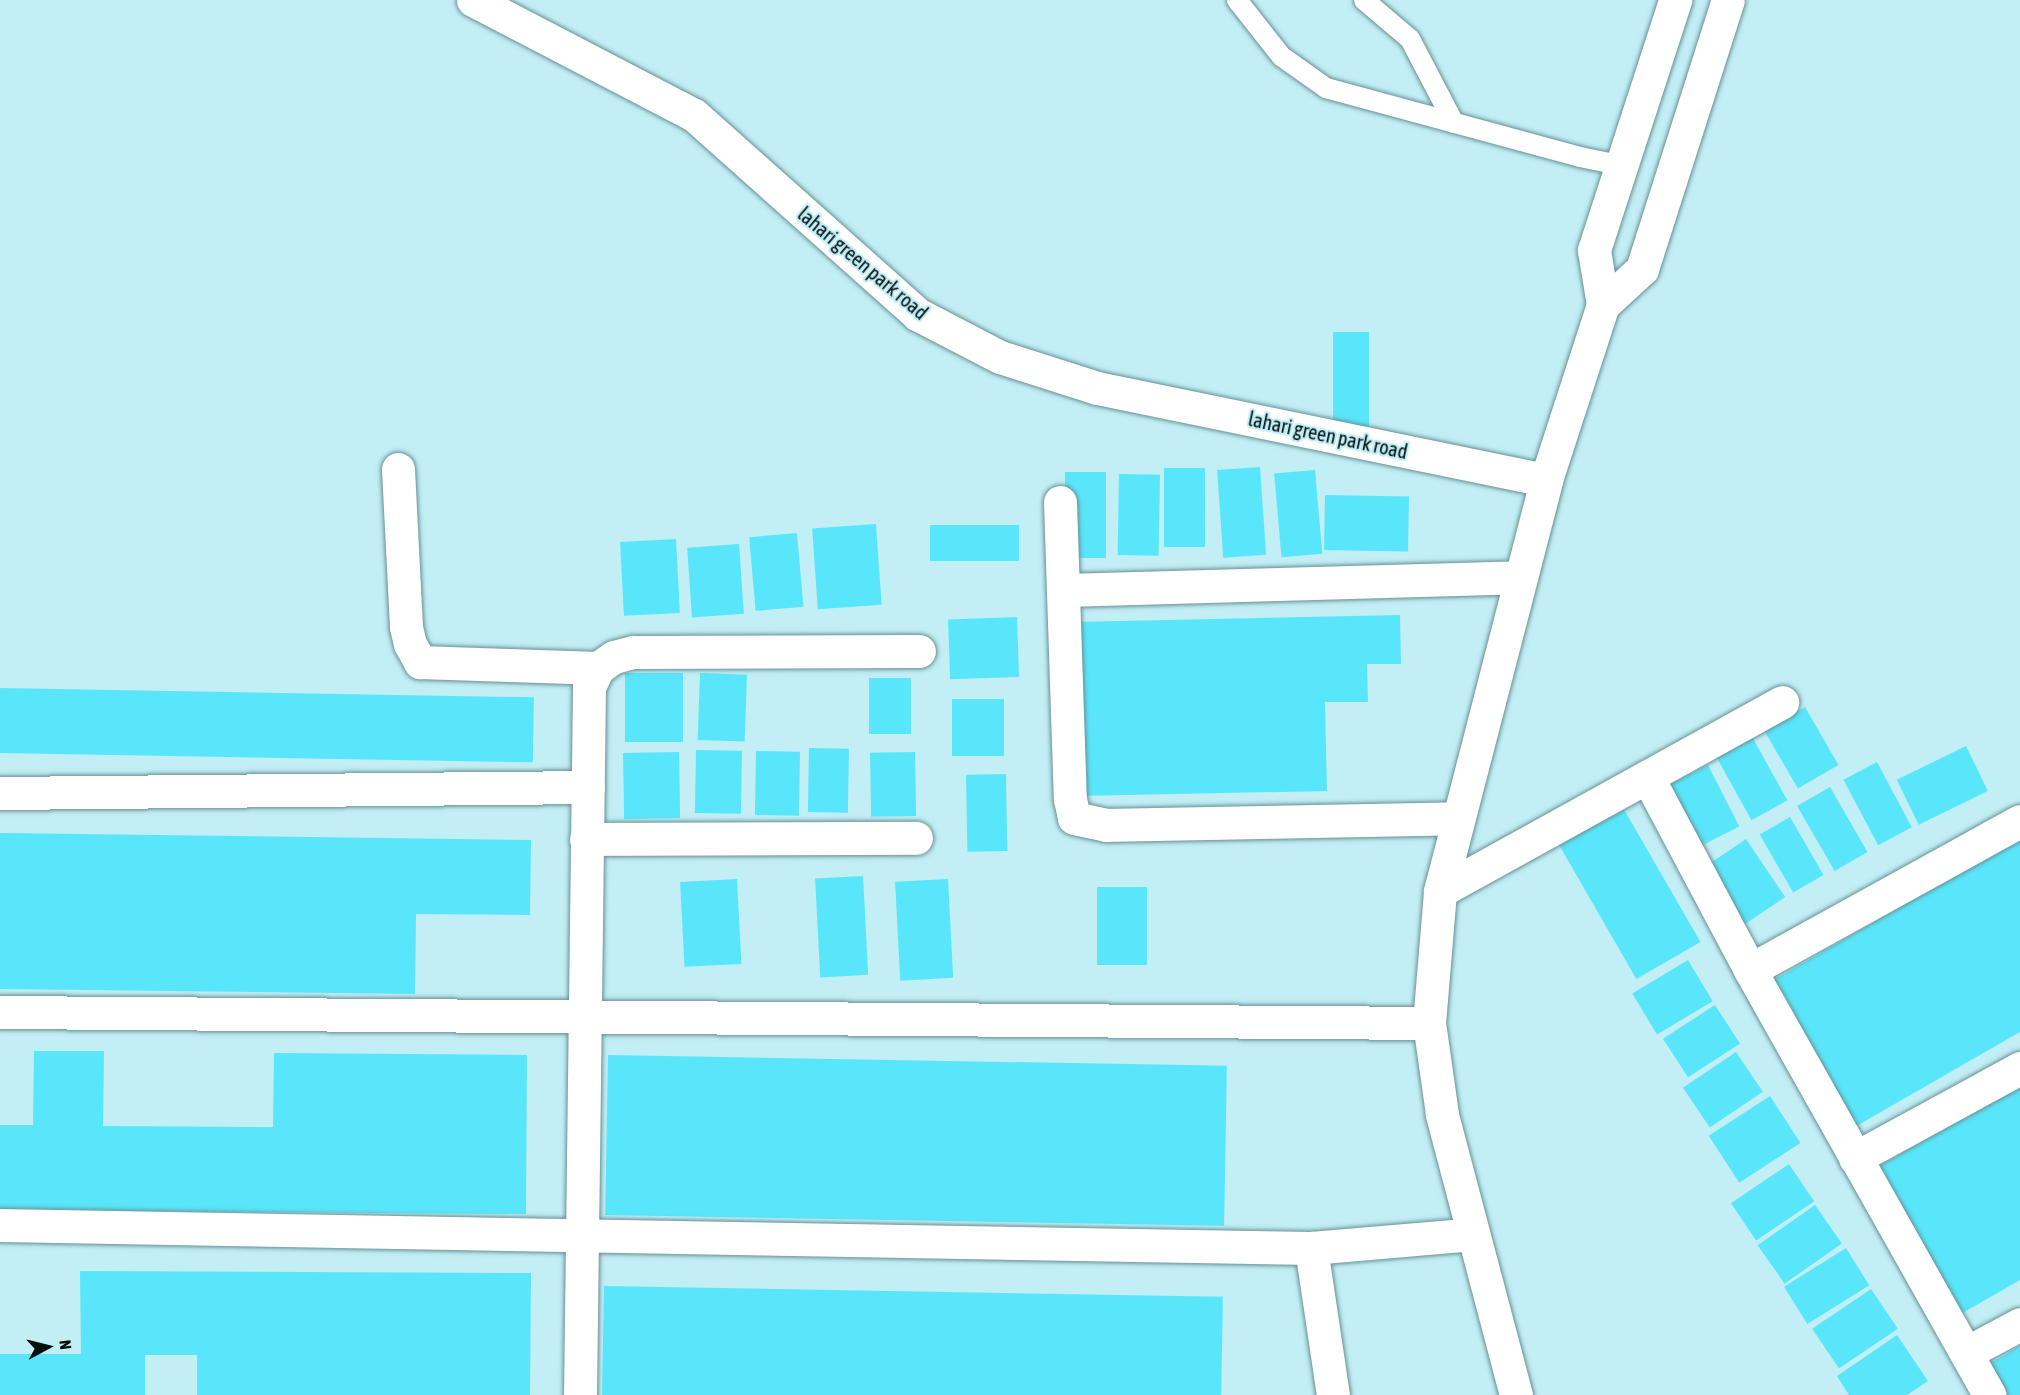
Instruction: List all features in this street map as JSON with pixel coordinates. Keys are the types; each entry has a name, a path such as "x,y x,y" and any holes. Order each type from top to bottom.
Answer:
{"street":[{"name":"lahari green park road","path":"473,0 694,115 917,314 1000,357 1097,388 1546,480"},
{"path":"1516,1395 1442,1114 1429,1023 1440,891 1456,818 1546,480 1603,305 1594,250 1624,166 1675,0"},
{"path":"1603,305 1642,269 1728,0"},
{"path":"398,469 406,627 420,662 598,668"},
{"path":"1060,502 1070,799 1074,818 1106,825 1456,818"},
{"path":"1063,590 1521,578"},
{"path":"580,1395 589,687 598,668 614,657 633,652 919,651"},
{"path":"1440,891 1782,702"},
{"path":"1648,778 1750,970 1989,1395"},
{"path":"0,793 588,787"},
{"path":"1750,970 2020,820"},
{"path":"586,839 916,838"},
{"path":"0,1012 1429,1023"},
{"path":"1855,1158 2020,1068"},
{"path":"0,1225 1311,1248 1473,1234"},
{"path":"1311,1248 1333,1395"},
{"path":"1965,1353 2020,1324"}],"lane":[{"path":"1238,0 1281,56 1326,88 1624,166"},
{"path":"1364,0 1410,39 1454,123"}],"building":[{"path":"1333,332 1369,332 1369,427 1333,427"},
{"path":"1260,467 1266,555 1223,558 1217,470"},
{"path":"1164,468 1205,468 1205,547 1164,547"},
{"path":"1315,470 1322,554 1281,557 1274,474"},
{"path":"1065,472 1106,472 1106,558 1065,558"},
{"path":"1119,474 1160,475 1159,556 1118,555"},
{"path":"1325,495 1409,496 1408,551 1324,550"},
{"path":"876,524 882,605 818,609 812,528"},
{"path":"930,525 1019,525 1019,561 930,561"},
{"path":"797,533 803,607 756,611 749,537"},
{"path":"676,539 680,613 624,616 620,542"},
{"path":"739,544 744,614 692,617 687,548"},
{"path":"1400,615 1401,664 1367,664 1368,702 1325,702 1327,791 1078,796 1074,622"},
{"path":"1017,617 1019,677 950,679 948,619"},
{"path":"625,673 683,673 683,742 625,742"},
{"path":"700,673 747,675 745,742 698,740"},
{"path":"869,678 911,678 911,734 869,734"},
{"path":"0,688 534,697 533,762 0,753"},
{"path":"952,699 1004,699 1004,756 952,756"},
{"path":"1805,707 1838,765 1798,789 1764,730"},
{"path":"1750,733 1787,800 1751,820 1714,753"},
{"path":"1966,746 1988,791 1919,825 1897,780"},
{"path":"809,748 849,749 848,813 808,812"},
{"path":"696,750 742,751 741,814 695,813"},
{"path":"756,751 800,752 799,816 755,815"},
{"path":"679,752 680,818 624,819 623,753"},
{"path":"915,752 916,816 871,817 870,753"},
{"path":"1877,762 1912,827 1878,845 1843,780"},
{"path":"1708,765 1739,826 1702,846 1671,784"},
{"path":"1006,774 1007,851 967,852 966,775"},
{"path":"1830,787 1868,852 1835,871 1797,806"},
{"path":"1622,806 1700,942 1636,979 1558,843"},
{"path":"1790,817 1824,875 1793,893 1760,834"},
{"path":"0,833 531,840 530,915 416,914 415,994 0,989"},
{"path":"2020,838 2020,1032 1853,1128 1770,982"},
{"path":"1746,839 1785,897 1740,927 1701,869"},
{"path":"863,876 868,975 820,977 815,879"},
{"path":"737,879 741,964 685,967 680,882"},
{"path":"948,879 953,978 900,981 895,882"},
{"path":"1097,887 1147,887 1147,965 1097,965"},
{"path":"1688,960 1713,1001 1657,1035 1632,993"},
{"path":"1715,1005 1740,1044 1688,1077 1663,1039"},
{"path":"34,1051 104,1051 103,1126 273,1127 274,1053 527,1055 526,1214 0,1210 0,1125 33,1125"},
{"path":"1736,1052 1763,1092 1710,1128 1683,1088"},
{"path":"608,1055 1227,1066 1224,1226 605,1215"},
{"path":"2020,1085 2020,1280 1954,1318 1871,1171"},
{"path":"1770,1096 1800,1143 1739,1183 1709,1136"},
{"path":"1789,1164 1814,1201 1756,1240 1731,1203"},
{"path":"1815,1205 1842,1244 1785,1284 1758,1245"},
{"path":"1846,1248 1869,1285 1807,1324 1784,1287"},
{"path":"80,1271 531,1273 530,1395 197,1395 197,1355 145,1355 145,1395 0,1395 0,1354 81,1354"},
{"path":"604,1286 1223,1297 1221,1395 602,1395"},
{"path":"1871,1289 1898,1329 1839,1368 1812,1329"},
{"path":"1897,1335 1928,1381 1907,1395 1849,1395 1837,1376"},
{"path":"2020,1346 2020,1395 2004,1395 1987,1365"}]}
